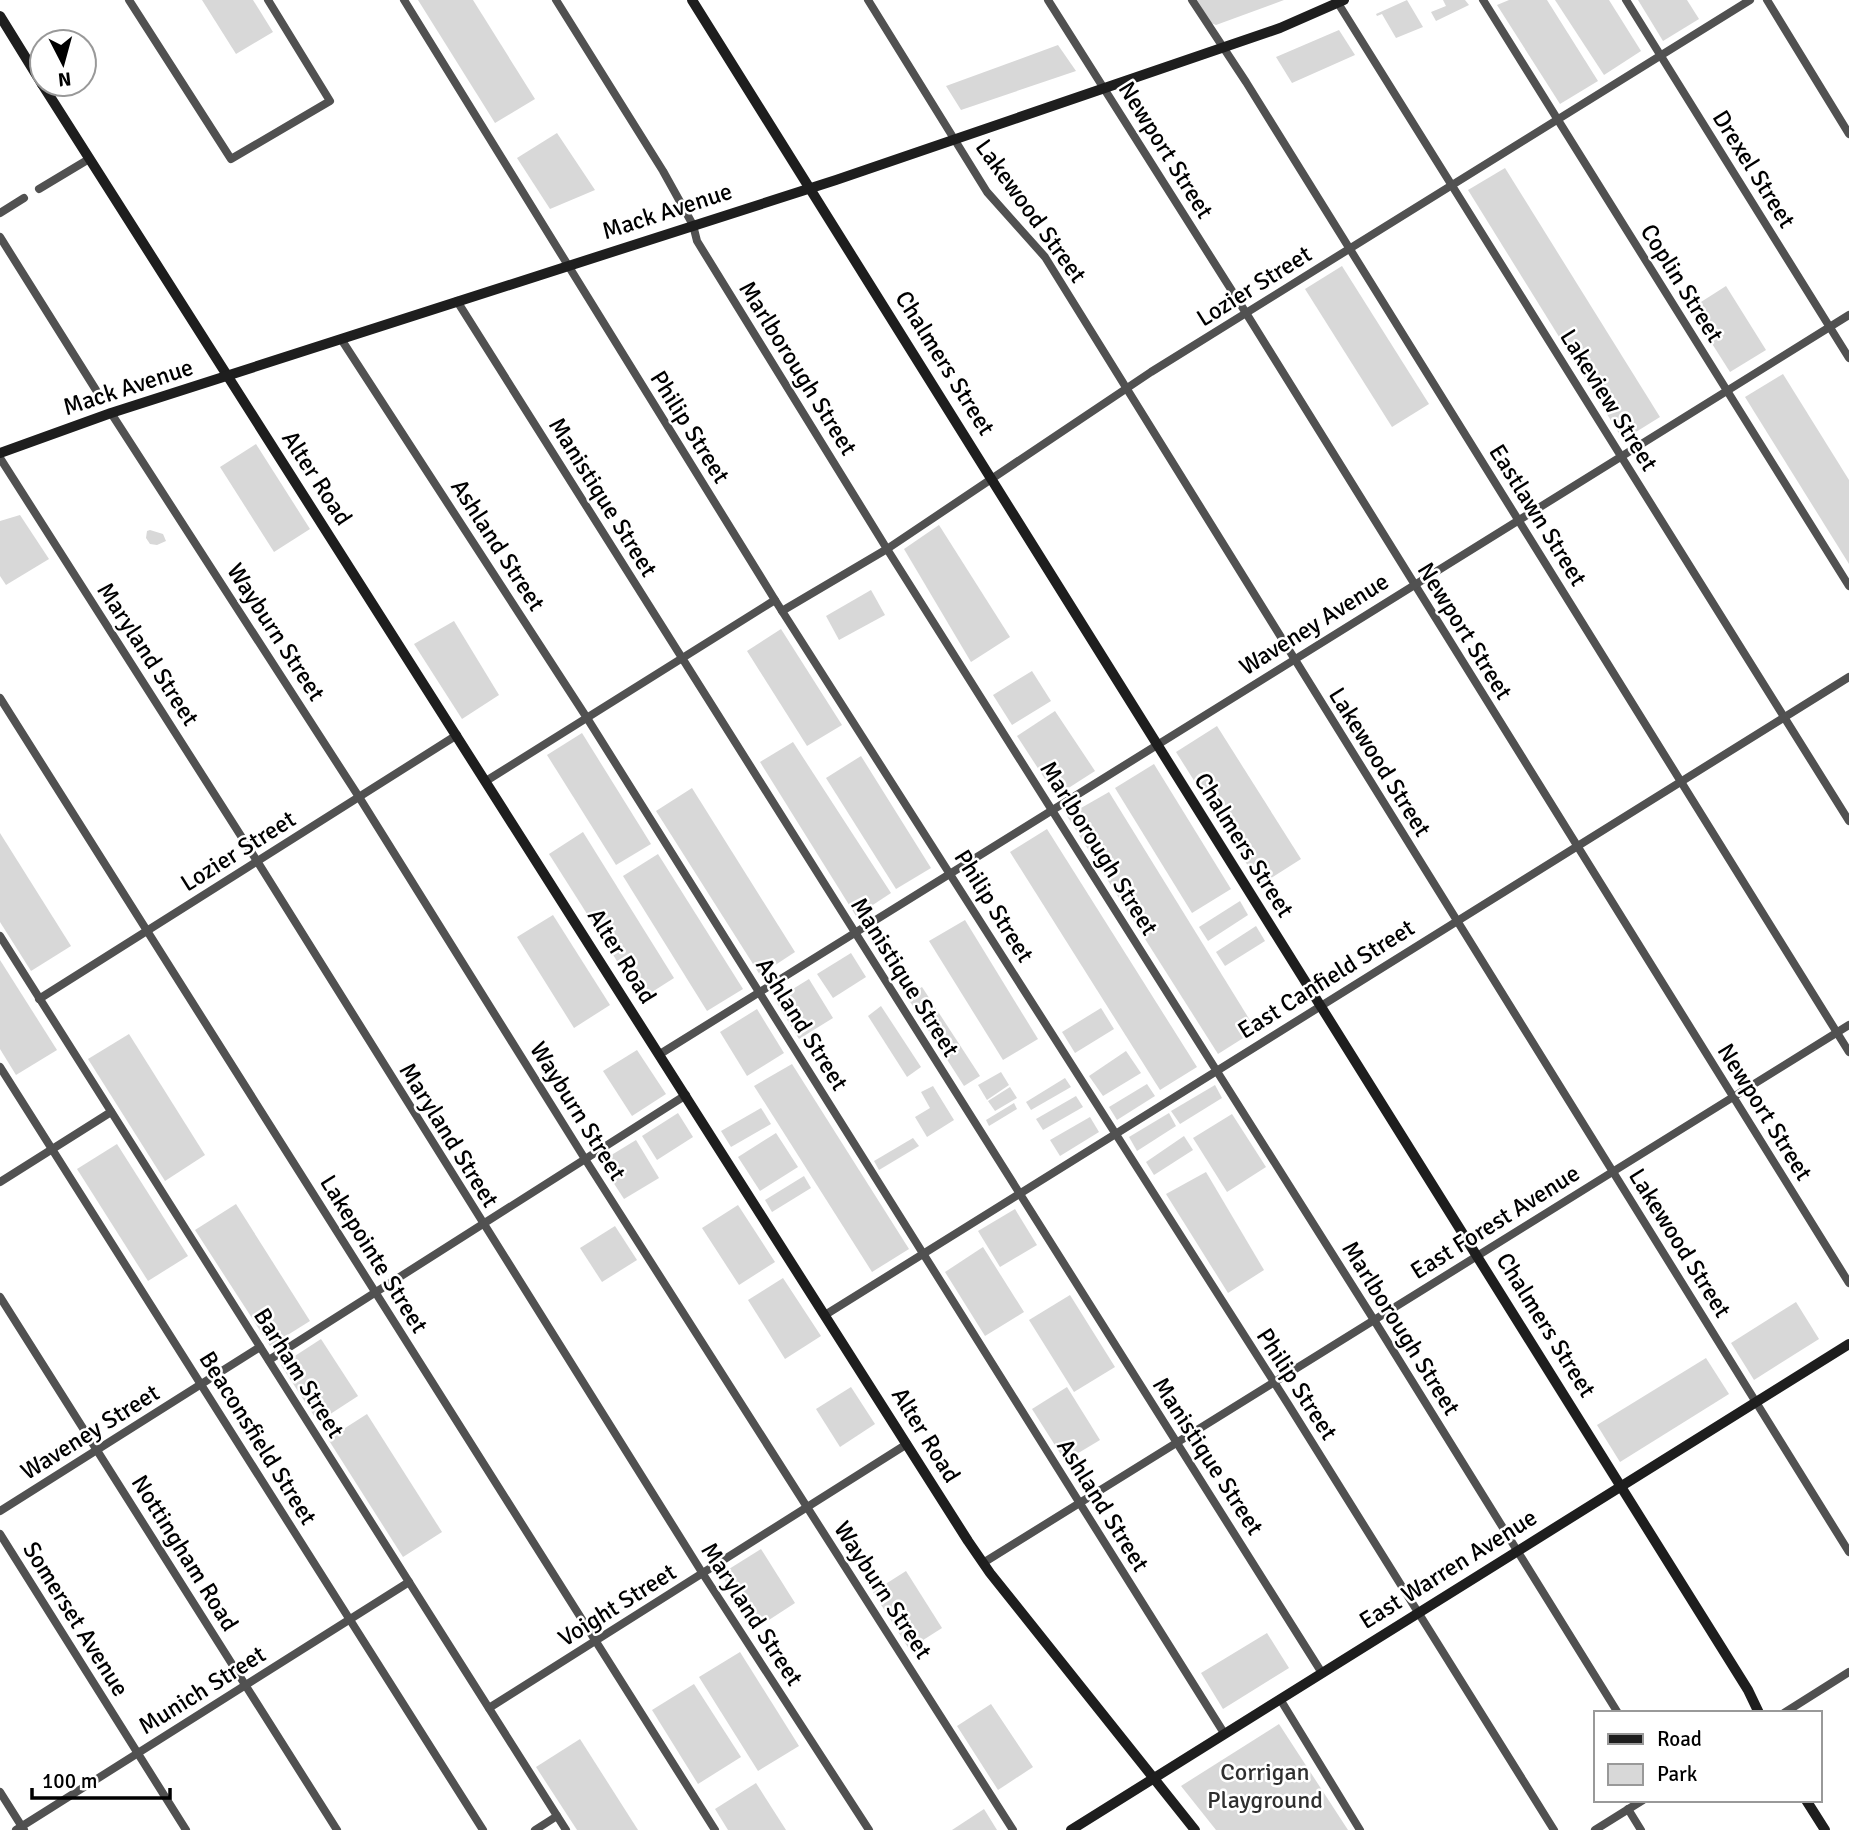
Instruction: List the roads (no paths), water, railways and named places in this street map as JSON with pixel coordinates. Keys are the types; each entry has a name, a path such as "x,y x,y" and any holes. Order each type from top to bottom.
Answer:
{"street":[{"path":"129,0 231,159 330,101 268,0"},
{"name":"Philip Street","path":"404,0 775,600 1273,1382 1553,1830"},
{"name":"Marlborough Street","path":"556,0 663,171 693,225 697,241 887,549 1374,1320 1617,1711"},
{"name":"Chalmers Street","path":"692,0 1478,1255 1742,1680 1758,1711"},
{"name":"Lakewood Street","path":"869,0 987,192 1045,257 1849,1552"},
{"name":"Newport Street","path":"1048,0 1246,313 1849,1283"},
{"name":"Eastlawn Street","path":"1192,0 1350,249 1849,1052"},
{"name":"Coplin Street","path":"1483,0 1849,586"},
{"name":"Drexel Street","path":"1626,0 1849,358"},
{"name":"Lozier Street","path":"782,611 887,549 1126,388 1750,0"},
{"path":"1767,0 1849,134"},
{"name":"Mack Avenue","path":"0,453 111,413 810,188 1105,89 1280,28 1339,1"},
{"name":"Lakeview Street","path":"1339,1 1849,821"},
{"name":"Alter Road","path":"0,16 28,61"},
{"name":"Alter Road","path":"51,98 983,1563 1195,1830"},
{"path":"39,189 89,159"},
{"path":"0,212 24,198"},
{"path":"0,237 96,390"},
{"name":"Manistique Street","path":"457,301 1322,1673"},
{"name":"Waveney Avenue","path":"1157,746 1849,315"},
{"name":"Ashland Street","path":"341,339 587,718 1224,1733"},
{"name":"Wayburn Street","path":"111,413 359,797 585,1159 1013,1830"},
{"name":"Maryland Street","path":"0,458 257,861 702,1574 869,1830"},
{"path":"486,781 775,600"},
{"name":"East Canfield Street","path":"825,1315 1849,677"},
{"name":"Lakepointe Street","path":"0,698 715,1830"},
{"name":"Lozier Street","path":"40,999 457,735"},
{"path":"660,1054 1157,746"},
{"name":"Barham Street","path":"0,936 566,1830"},
{"name":"East Forest Avenue","path":"983,1563 1849,1025"},
{"name":"Beaconsfield Street","path":"0,1067 483,1830"},
{"path":"269,1360 686,1096"},
{"path":"0,1182 111,1112"},
{"name":"Nottingham Road","path":"0,1297 337,1830"},
{"name":"East Warren Avenue","path":"1071,1830 1849,1344"},
{"path":"201,1385 260,1347"},
{"name":"Waveney Street","path":"0,1511 201,1385"},
{"name":"Voight Street","path":"489,1708 907,1444"},
{"name":"Somerset Avenue","path":"0,1534 186,1830"},
{"name":"Munich Street","path":"21,1829 409,1581"},
{"path":"1787,1711 1849,1672"},
{"path":"1280,1699 1360,1830"},
{"path":"0,1792 21,1829"},
{"path":"1595,1830 1640,1802"},
{"path":"1807,1802 1825,1830"},
{"path":"1628,1809 1641,1830"},
{"path":"535,1830 557,1816"}],"park label":[{"name":"Corrigan Playground","path":"1265,1786"}]}
